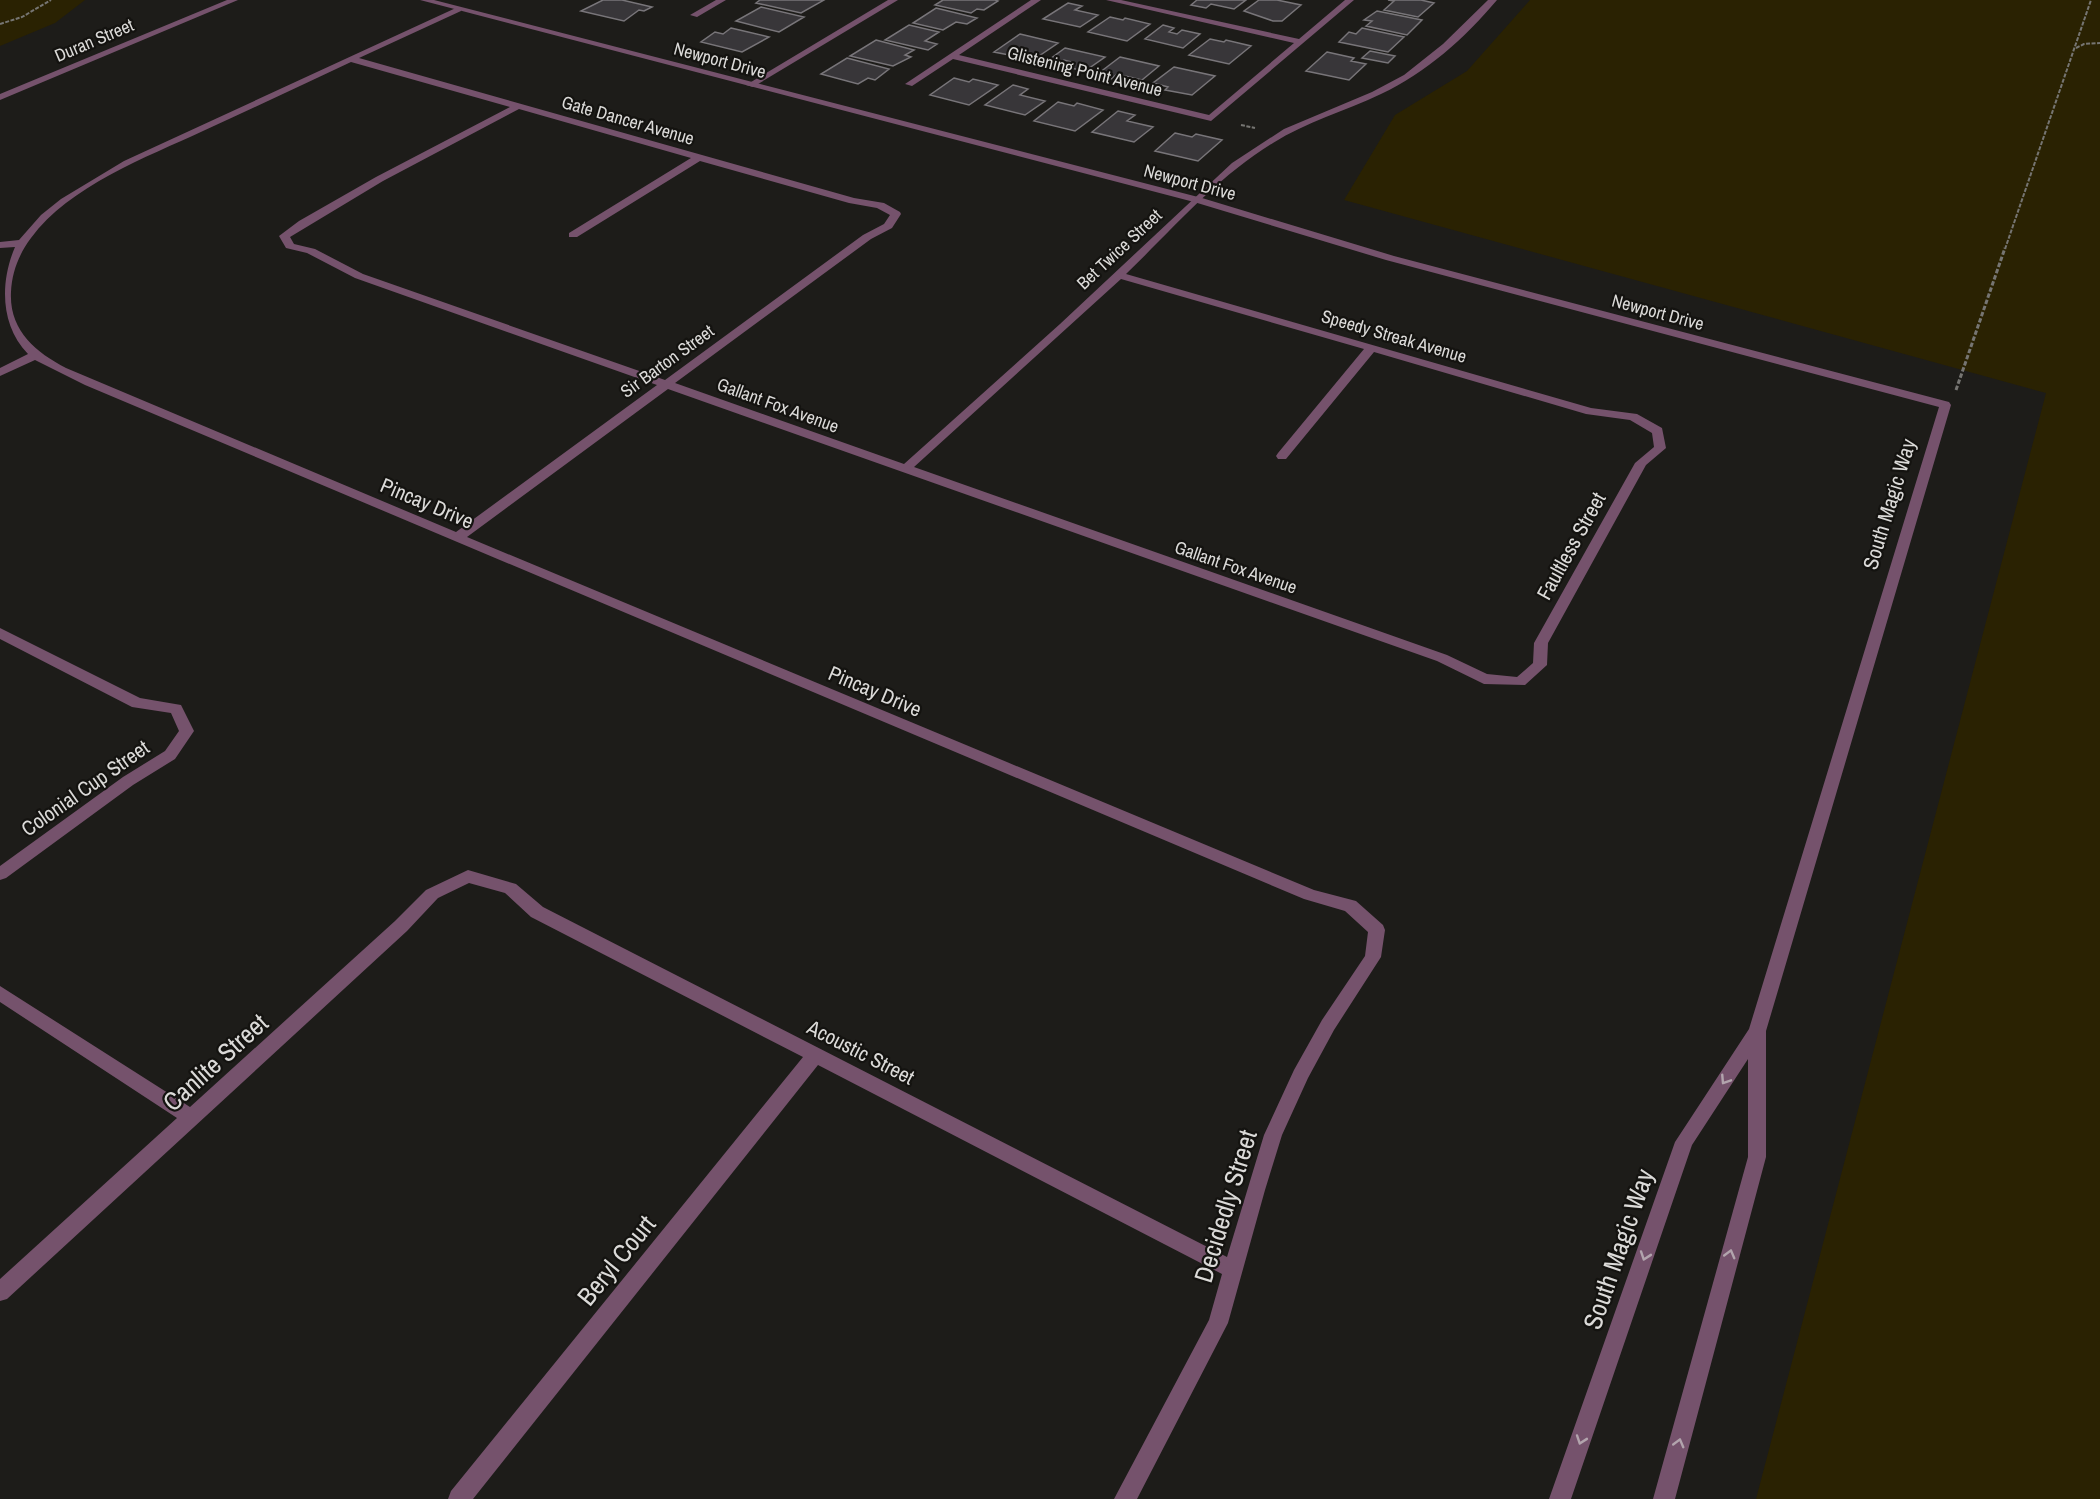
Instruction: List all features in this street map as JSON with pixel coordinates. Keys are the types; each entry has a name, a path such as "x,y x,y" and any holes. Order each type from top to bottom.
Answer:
{"street":[{"name":"Duran Street","path":"0,97 234,0"},
{"name":"Newport Drive","path":"424,0 1198,200 1390,258 1945,405"},
{"path":"694,15 722,0"},
{"path":"750,85 894,0"},
{"path":"909,84 1037,0"},
{"path":"1110,0 1301,42 1350,0"},
{"name":"Bet Twice Street","path":"904,470 1233,168 1278,136 1300,124 1372,95 1414,73 1446,48 1493,0"},
{"name":"Pincay Drive","path":"458,9 98,178 55,208 20,243 9,265 3,291 6,313 16,336 35,355 52,366 1310,895 1350,906 1377,930"},
{"name":"Glistening Point Avenue","path":"951,56 1211,118 1301,42"},
{"name":"Gate Dancer Avenue","path":"351,59 854,201 880,205 896,214"},
{"name":"Gallant Fox Avenue","path":"518,106 367,186 319,215 297,225 284,236 290,246 310,251 359,276 904,470 1443,658 1485,679 1520,682"},
{"path":"573,235 699,157"},
{"name":"Sir Barton Street","path":"458,537 867,237 888,226 896,214"},
{"path":"0,244 20,243"},
{"name":"Speedy Streak Avenue","path":"1119,275 1590,411 1633,417 1658,431"},
{"path":"1282,456 1371,348"},
{"path":"0,373 35,355"},
{"name":"South Magic Way","path":"1560,1499 1684,1142 1757,1031 1945,405"},
{"name":"Faultless Street","path":"1520,682 1540,665 1541,643 1641,463 1660,448 1658,431"},
{"name":"Colonial Cup Street","path":"0,633 137,703 176,709 187,731 170,755 128,781 0,874"},
{"name":"Acoustic Street","path":"468,876 510,888 537,912 1233,1270"},
{"name":"Canlite Street","path":"0,1292 401,926 432,894 468,876"},
{"name":"Decidedly Street","path":"1125,1499 1218,1323 1255,1190 1273,1135 1299,1075 1328,1025 1374,957 1377,930"},
{"path":"0,993 192,1118"},
{"name":"South Magic Way","path":"1664,1499 1757,1157 1757,1031"},
{"name":"Beryl Court","path":"459,1499 816,1054"}],"path":[{"path":"0,24 22,17 51,0"},
{"path":"1945,405 1954,395 2091,0"},
{"path":"2076,48 2084,44 2100,43"}],"sand":[{"path":"0,0 85,0 55,23 0,46"},
{"path":"1530,0 2100,0 2100,1499 1756,1499 2046,393 1344,200 1395,115 1467,71"}],"building":[{"path":"603,0 622,0 652,7 644,11 639,10 624,21 581,11"},
{"path":"760,0 824,0 801,13 756,3"},
{"path":"943,0 998,1 984,10 977,9 971,13 935,5"},
{"path":"1197,0 1246,0 1234,9 1211,4 1206,8 1191,5"},
{"path":"1259,0 1277,0 1301,5 1282,21 1273,21 1244,11"},
{"path":"1388,0 1421,0 1434,3 1418,17 1384,10 1394,1"},
{"path":"1068,3 1082,6 1075,10 1098,15 1080,27 1043,19"},
{"path":"761,7 804,17 779,32 736,21"},
{"path":"936,8 977,18 967,24 956,22 943,30 913,23"},
{"path":"1377,11 1422,20 1407,35 1366,26 1372,21 1364,20"},
{"path":"1110,17 1150,24 1127,41 1088,32"},
{"path":"909,25 939,32 925,41 937,44 928,50 885,40"},
{"path":"1163,25 1174,28 1169,32 1177,34 1182,30 1200,34 1183,48 1145,39"},
{"path":"731,28 769,37 742,52 701,42 715,32 723,34"},
{"path":"1362,28 1404,37 1388,52 1339,42 1349,32 1356,34"},
{"path":"1020,34 1058,43 1039,56 1016,50 1009,55 994,52"},
{"path":"1210,39 1251,46 1229,64 1189,55"},
{"path":"876,40 914,50 905,55 911,57 893,66 850,56"},
{"path":"1065,48 1105,57 1085,71 1066,67 1072,62 1064,60 1057,65 1046,62"},
{"path":"1370,51 1395,56 1388,63 1362,58"},
{"path":"1327,52 1354,58 1351,61 1366,64 1349,80 1306,71"},
{"path":"1120,57 1159,66 1142,80 1117,74 1111,79 1095,76"},
{"path":"847,58 889,69 875,80 868,78 858,84 821,74"},
{"path":"1174,67 1215,76 1192,95 1165,90 1168,87 1153,83"},
{"path":"954,78 969,82 973,79 998,85 969,105 930,95"},
{"path":"1013,85 1028,89 1020,95 1045,101 1025,115 985,105"},
{"path":"1058,102 1074,106 1077,103 1103,110 1075,131 1034,121"},
{"path":"1118,111 1135,115 1127,121 1153,127 1134,142 1092,132"},
{"path":"1175,133 1192,137 1196,134 1222,140 1198,161 1155,151"}]}
